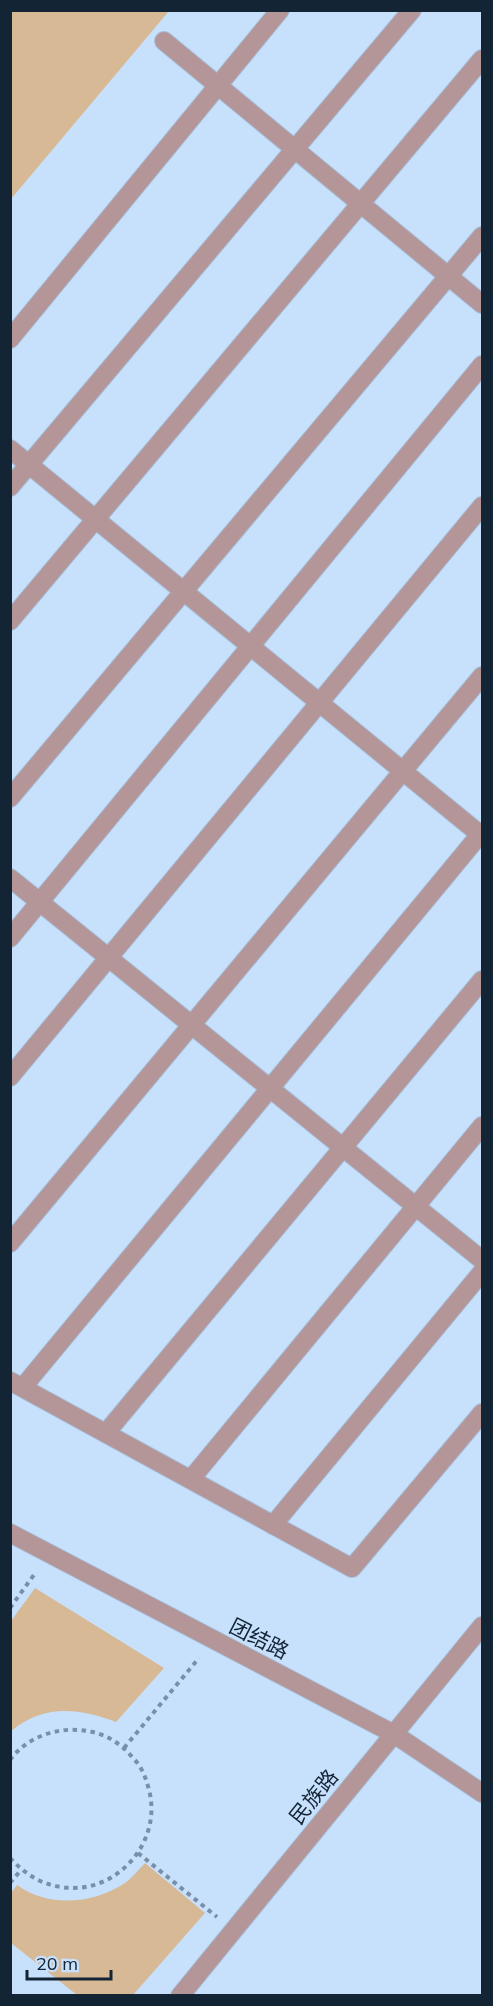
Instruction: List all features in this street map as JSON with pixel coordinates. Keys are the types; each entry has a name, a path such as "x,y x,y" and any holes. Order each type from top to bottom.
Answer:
{"street":[{"path":"10,339 280,10"},
{"path":"10,487 412,10"},
{"path":"164,41 483,304"},
{"path":"10,621 483,59"},
{"path":"10,798 483,236"},
{"path":"10,938 483,365"},
{"path":"10,449 482,834 270,1088 17,1384 352,1568 483,1413"},
{"path":"10,1077 483,506"},
{"path":"10,1243 483,676"},
{"path":"10,878 483,1260"},
{"path":"106,1433 483,980"},
{"path":"191,1479 483,1126"},
{"path":"273,1525 483,1272"},
{"name":"团结路","path":"10,1533 394,1734 483,1793"},
{"name":"民族路","path":"180,1995 483,1626"}],"path":[{"path":"10,1608 50,1554"},
{"path":"124,1748 214,1641"},
{"path":"10,1760 12,1753 48,1733 68,1729 98,1733 124,1748 137,1762 146,1779 151,1798 152,1817 147,1836 138,1853 123,1870 105,1881 83,1887 62,1888 40,1881 21,1870 10,1858"},
{"path":"138,1853 234,1930"},
{"path":"10,1883 21,1870"}],"shaded area":[{"path":"10,11 169,11 11,199"},
{"path":"35,1588 164,1668 116,1722 88,1714 62,1711 36,1716 11,1731 11,1621"},
{"path":"145,1863 205,1913 133,1995 77,1995 11,1943 11,1893 17,1885 43,1897 57,1900 85,1899 125,1883"}]}
